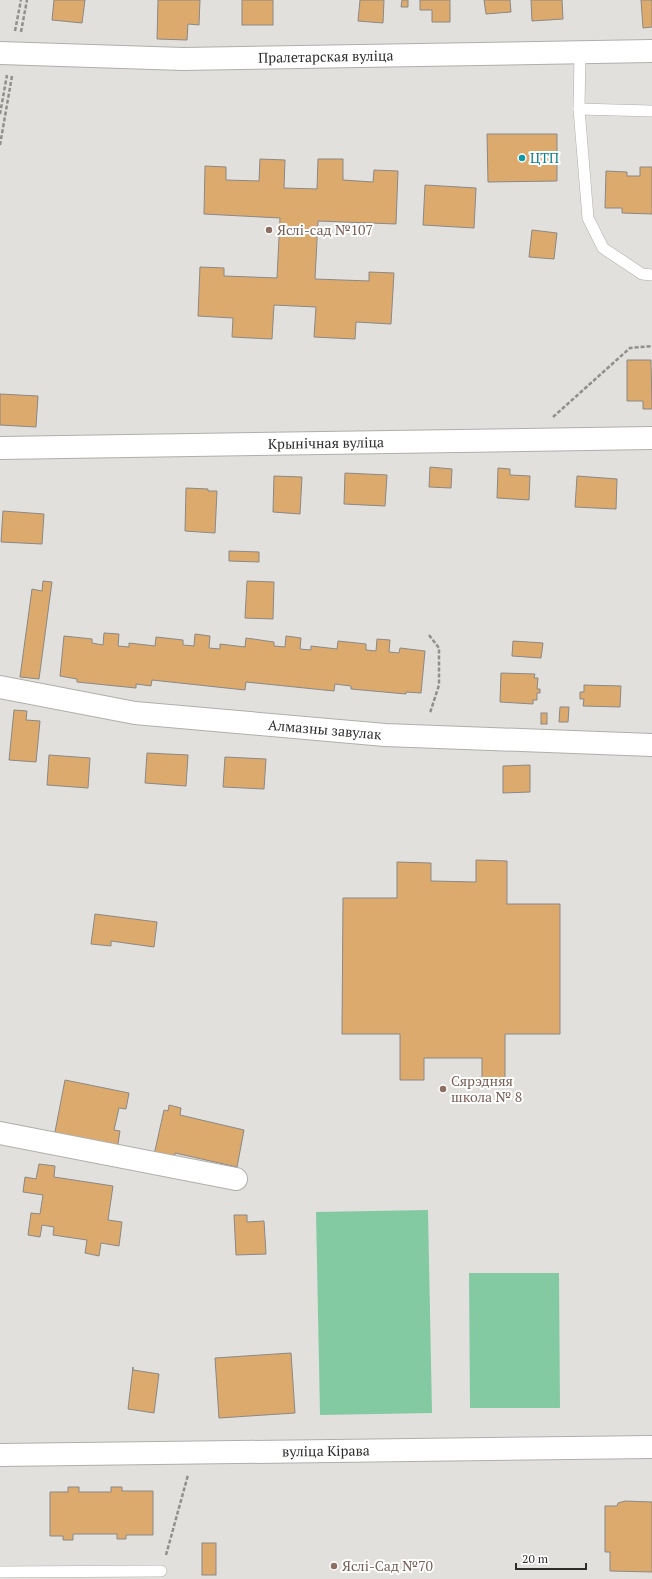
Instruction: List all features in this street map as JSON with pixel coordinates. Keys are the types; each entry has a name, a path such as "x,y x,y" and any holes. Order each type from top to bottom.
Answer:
{"street":[{"name":"Пралетарская вуліца","path":"0,53 183,59 652,51"},
{"name":"Крынічная вуліца","path":"0,448 652,438"},
{"name":"Алмазны завулак","path":"0,687 135,713 385,735 652,745"},
{"path":"0,1133 236,1179"},
{"name":"вуліца Кірава","path":"0,1454 652,1446"}],"lane":[{"path":"580,53 579,109 588,218 603,248 642,274 652,275"},
{"path":"579,109 652,111"},
{"path":"0,1572 161,1571"}],"path":[{"path":"526,440 630,348 652,346"},
{"path":"423,737 439,685 439,648 429,635"},
{"path":"161,1571 189,1474"}],"green space":[{"path":"428,1210 432,1413 320,1415 316,1212"},
{"path":"469,1273 559,1273 560,1408 470,1408"}],"building":[{"path":"54,0 85,0 82,23 52,20"},
{"path":"158,0 200,0 199,25 188,24 187,40 157,39"},
{"path":"242,0 273,0 273,25 242,25"},
{"path":"360,0 384,0 383,23 358,21"},
{"path":"402,0 408,0 408,7 401,7"},
{"path":"420,0 450,0 450,22 432,22 432,10 420,10"},
{"path":"484,0 510,0 511,12 486,14"},
{"path":"531,0 562,0 563,19 532,21"},
{"path":"641,0 652,0 652,27 643,28"},
{"name":"ЦТП","path":"487,134 557,134 557,181 488,182"},
{"path":"260,159 285,160 284,188 317,189 318,159 343,159 343,180 373,182 374,170 398,171 396,224 318,221 315,279 369,281 369,272 394,273 391,324 356,322 355,339 314,337 316,307 274,305 272,339 232,337 233,318 198,316 200,267 224,268 224,276 277,278 280,218 204,214 205,166 226,167 226,180 259,181"},
{"path":"640,167 652,167 652,214 622,213 622,208 605,208 606,171 627,172 627,176 640,176"},
{"path":"425,185 476,188 474,228 423,225"},
{"path":"532,230 557,233 554,259 529,257"},
{"path":"627,360 651,360 652,409 643,409 643,401 627,401"},
{"path":"0,394 38,396 36,427 0,425"},
{"path":"430,467 452,469 451,488 429,487"},
{"path":"498,468 510,469 510,475 530,476 529,500 497,498"},
{"path":"345,473 387,475 385,506 344,504"},
{"path":"274,476 302,477 300,514 273,512"},
{"path":"577,476 617,479 616,509 575,507"},
{"path":"186,488 217,491 215,533 185,531"},
{"path":"3,511 44,514 42,544 1,542"},
{"path":"229,551 259,552 259,562 229,561"},
{"path":"43,581 52,582 39,679 20,677 32,589 42,591"},
{"path":"247,581 274,582 273,619 245,618"},
{"path":"104,633 119,634 118,646 129,647 129,643 155,646 156,637 183,640 183,645 194,646 195,634 210,636 209,648 220,649 220,644 245,647 246,638 274,642 274,646 285,647 286,636 301,638 300,649 311,650 311,646 337,649 338,641 366,644 366,650 376,651 377,639 390,640 389,652 399,653 400,648 425,651 421,693 406,692 406,694 351,689 351,686 335,684 334,691 246,682 245,690 152,680 151,686 136,684 136,688 77,682 77,679 60,676 64,636 92,639 92,643 103,645"},
{"path":"513,641 543,643 541,658 512,656"},
{"path":"501,673 535,674 534,678 538,678 537,689 540,689 540,693 537,693 537,700 533,700 533,704 500,702"},
{"path":"584,685 621,686 620,707 583,706 584,699 580,699 580,692 584,692"},
{"path":"560,707 569,707 568,722 559,722"},
{"path":"14,710 27,711 26,720 40,721 36,762 9,760"},
{"path":"541,713 547,713 547,724 541,724"},
{"path":"147,753 188,755 186,786 145,783"},
{"path":"49,755 90,758 88,788 47,785"},
{"path":"225,757 266,759 264,789 223,787"},
{"path":"530,765 530,792 503,793 503,766"},
{"path":"476,860 507,861 507,904 560,904 560,1034 505,1034 505,1078 482,1078 482,1058 424,1058 424,1080 400,1080 400,1034 342,1034 343,898 397,898 397,862 431,863 431,881 476,882"},
{"path":"95,914 157,922 154,947 111,941 111,946 91,944"},
{"path":"65,1080 129,1093 126,1109 119,1108 114,1130 120,1131 117,1150 54,1137"},
{"path":"169,1105 181,1108 180,1115 244,1130 237,1167 175,1153 174,1160 154,1155 164,1110 168,1111"},
{"path":"39,1164 55,1166 54,1177 113,1186 108,1220 122,1222 119,1246 101,1243 99,1256 85,1253 87,1240 53,1235 54,1227 42,1225 40,1237 28,1235 31,1213 40,1214 43,1195 23,1192 25,1177 36,1179"},
{"path":"234,1215 247,1215 247,1222 264,1221 266,1254 236,1255"},
{"path":"291,1353 295,1413 219,1418 215,1358"},
{"path":"133,1367 133,1370 159,1374 154,1413 128,1409"},
{"path":"68,1487 79,1487 79,1492 111,1492 111,1487 122,1487 122,1491 153,1491 153,1535 126,1535 126,1539 117,1539 117,1534 73,1534 73,1540 63,1540 63,1536 50,1536 50,1492 68,1492"},
{"path":"625,1501 652,1502 652,1572 610,1571 610,1552 605,1552 605,1506 617,1506 618,1503"},
{"path":"202,1543 216,1543 216,1575 202,1575"}],"place":[{"name":"ЦТП","path":"522,158"},
{"name":"Яслі-сад №107","path":"269,230"},
{"name":"Сярэдняя школа № 8","path":"443,1089"},
{"name":"Яслі-Сад №70","path":"334,1566"}]}
